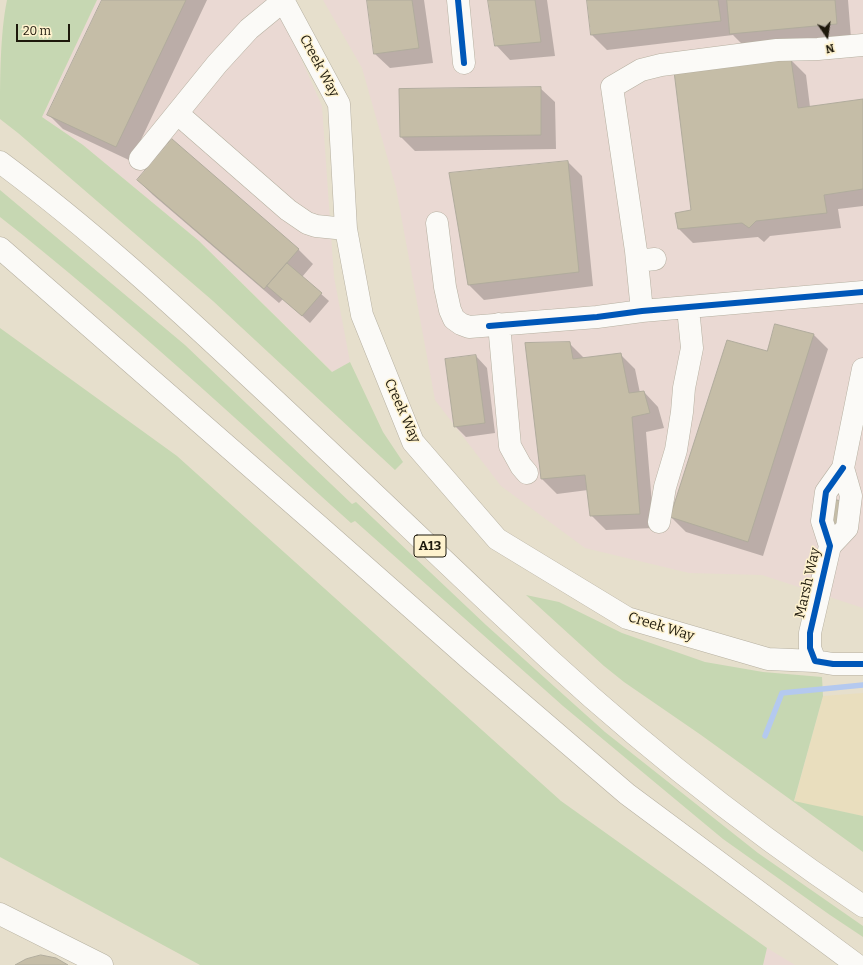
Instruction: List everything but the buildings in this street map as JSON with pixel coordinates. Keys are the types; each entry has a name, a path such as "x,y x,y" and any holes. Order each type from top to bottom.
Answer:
{"main road":[{"path":"140,159 217,64 249,29 283,0"},
{"name":"Creek Way","path":"283,0 339,104 346,228 362,315 413,442 497,539 627,618 768,659 815,661"},
{"path":"458,0 464,63"},
{"path":"642,311 646,260 612,87 641,70 662,65 777,50 818,49 863,45"},
{"path":"178,114 288,210 307,223 316,226 346,228"},
{"name":"A13","path":"5,166 100,242 185,316 371,490 507,621 581,688 716,801 863,906"},
{"path":"437,223 445,287 450,310 454,319 469,327 597,317 642,311 863,292"},
{"path":"0,248 473,662 627,794 857,965"},
{"path":"659,522 665,487 676,450 684,388 692,348 688,308"},
{"path":"494,325 510,446 521,466 527,473"},
{"path":"861,390 863,368"},
{"name":"Marsh Way","path":"815,661 810,648 810,633 830,546 846,528 851,496 843,468 861,390"},
{"path":"815,661 833,664 863,664"},
{"path":"0,914 102,965"}],"shaded area":[{"path":"97,0 268,0 289,31 322,106 334,277 350,362 333,372 199,241 83,145 42,117"},
{"path":"323,0 863,0 863,608 762,575 689,573 585,548 501,486 435,400 396,188 362,68"},
{"path":"863,693 863,816 794,802 823,696"},
{"path":"767,948 795,965 763,965"}],"green space":[{"path":"7,0 97,0 42,117 83,145 199,241 332,372 350,362 383,432 403,462 395,470 213,301 0,119 0,75"},
{"path":"0,190 185,345 352,504 356,502 486,625 605,732 758,853 863,926 863,937 723,839 563,706 355,521 351,523 222,406 134,329 45,253 0,217"},
{"path":"0,328 177,456 561,801 767,948 763,965 200,965 0,857"},
{"path":"526,595 559,602 622,633 705,662 763,672 822,677 823,696 794,801 863,816 863,852 701,735 624,682 604,666"}],"waterway":[{"path":"765,736 782,693 863,685"}],"cycle path":[{"path":"458,0 464,63"},
{"path":"489,326 863,292"},
{"path":"843,468 826,492 822,521 830,546 810,633 810,648 815,661 833,664 863,664"}]}
